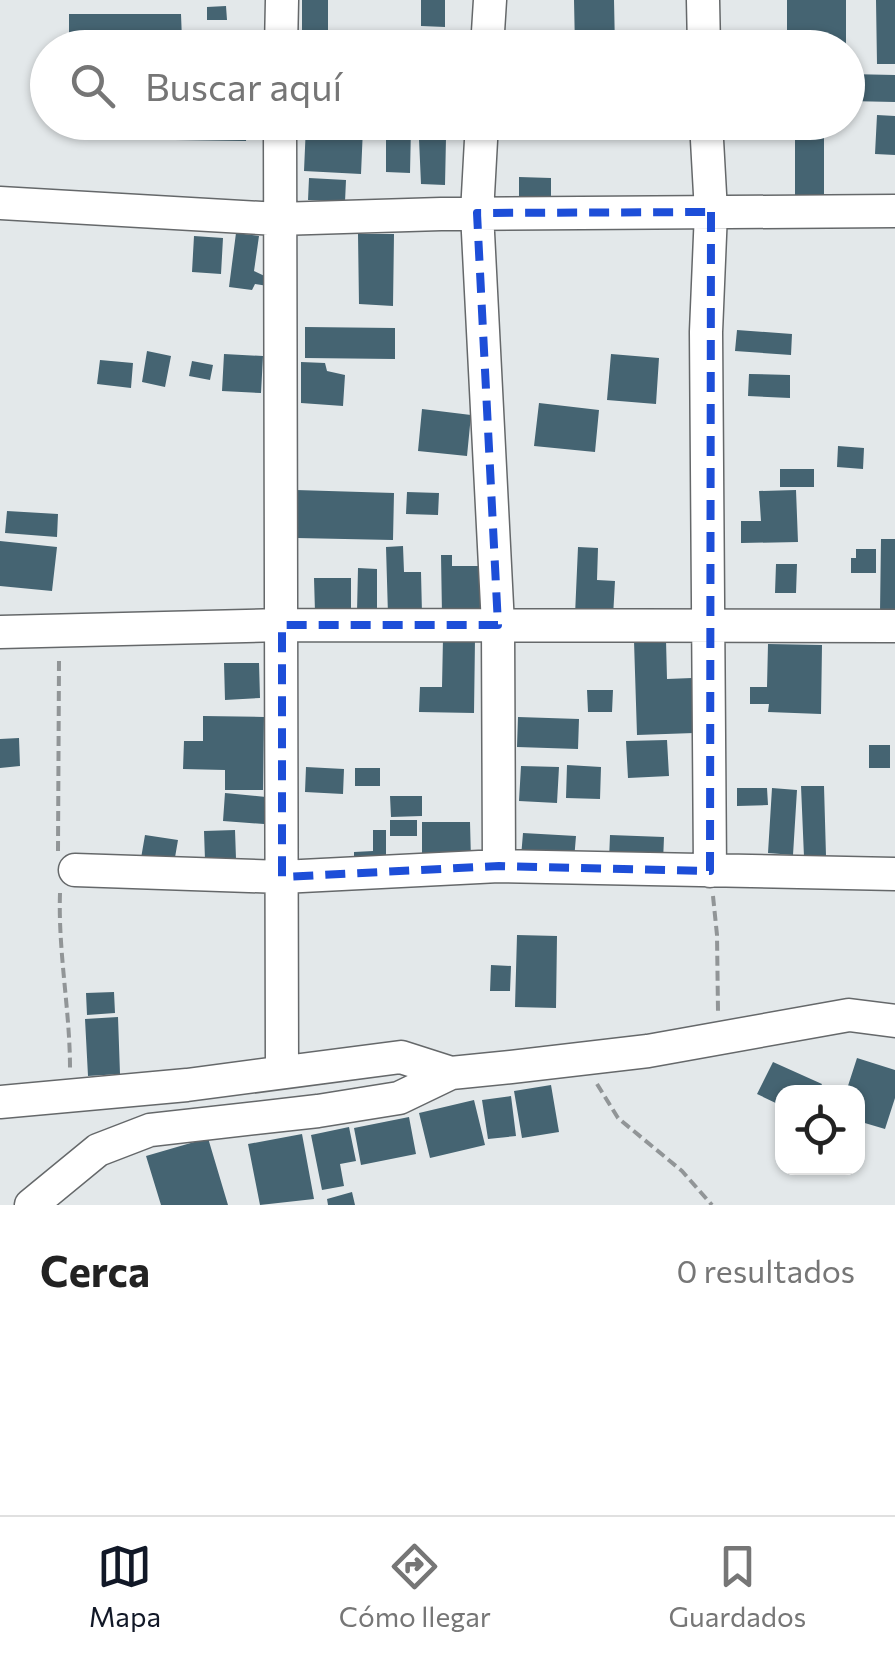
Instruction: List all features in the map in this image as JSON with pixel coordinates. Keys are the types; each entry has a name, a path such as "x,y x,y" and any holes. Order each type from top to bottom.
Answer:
{"street":[{"path":"281,30 282,0"},
{"path":"488,30 490,0"},
{"path":"703,0 704,30"},
{"path":"280,140 282,1072"},
{"path":"481,140 477,214 498,625 499,866"},
{"path":"707,140 711,212 706,332 710,872"},
{"path":"0,203 278,220 477,214 895,211"},
{"path":"0,632 282,625 895,626"},
{"path":"75,870 282,877 499,866 895,874"},
{"path":"31,1205 98,1150 150,1130 399,1098 451,1072 581,1059 849,1015 895,1021"},
{"path":"0,1102 187,1085 401,1057 451,1072"}],"path":[{"path":"710,872 717,935 718,1037"},
{"path":"581,1059 618,1118 682,1171 712,1205"}],"highlighted area":[{"path":"711,212 710,871 499,866 282,877 282,625 498,625 477,213"}],"building":[{"path":"302,0 328,0 328,30 302,30"},
{"path":"421,0 445,0 445,27 421,26"},
{"path":"574,0 614,0 615,30 575,30"},
{"path":"787,0 846,0 846,30 787,30"},
{"path":"876,0 895,0 895,64 877,64"},
{"path":"226,6 227,20 207,20 207,7"},
{"path":"69,14 181,14 182,30 69,30"},
{"path":"865,74 895,75 895,102 865,101"},
{"path":"877,115 895,116 895,155 875,154"},
{"path":"305,140 362,140 361,174 304,171"},
{"path":"386,140 411,140 410,173 386,172"},
{"path":"419,140 446,140 445,185 421,184"},
{"path":"795,140 824,140 824,198 795,198"},
{"path":"519,177 551,178 551,203 519,202"},
{"path":"309,178 346,180 345,202 308,200"},
{"path":"236,233 259,236 254,271 271,279 268,286 255,284 252,290 229,287"},
{"path":"358,234 394,234 393,306 359,304"},
{"path":"194,236 223,238 221,274 192,272"},
{"path":"305,327 395,328 395,359 305,358"},
{"path":"737,330 792,334 791,355 735,351"},
{"path":"147,351 171,356 165,387 142,382"},
{"path":"224,354 263,356 261,393 222,391"},
{"path":"611,354 659,358 656,404 607,400"},
{"path":"100,360 133,363 131,388 97,384"},
{"path":"192,361 213,365 210,380 189,376"},
{"path":"301,362 325,363 327,371 345,375 343,406 301,403"},
{"path":"749,374 790,375 790,398 748,396"},
{"path":"539,403 599,410 595,452 534,446"},
{"path":"422,409 471,415 467,456 418,451"},
{"path":"838,446 864,448 863,469 837,467"},
{"path":"780,469 814,469 814,487 780,487"},
{"path":"296,490 394,493 393,540 296,538"},
{"path":"796,490 798,542 741,543 741,521 761,521 759,491"},
{"path":"407,492 439,493 438,515 406,514"},
{"path":"7,511 58,514 57,537 5,533"},
{"path":"881,539 895,539 895,612 880,612"},
{"path":"0,541 57,547 52,591 0,586"},
{"path":"403,546 404,572 421,572 422,614 388,615 386,547"},
{"path":"578,547 598,548 597,580 615,581 613,617 575,615"},
{"path":"856,549 876,549 876,573 851,573 851,558 856,558"},
{"path":"441,555 452,555 452,566 481,566 481,615 442,615"},
{"path":"776,564 797,564 796,593 775,593"},
{"path":"358,568 377,569 377,612 357,612"},
{"path":"314,578 351,578 351,612 315,612"},
{"path":"443,638 475,639 474,713 419,712 420,687 442,687"},
{"path":"666,640 667,679 692,678 694,733 637,735 634,641"},
{"path":"768,644 822,645 821,714 768,712 769,704 750,704 750,687 767,687"},
{"path":"224,663 259,663 260,698 225,700"},
{"path":"587,690 613,690 612,712 588,712"},
{"path":"203,716 264,717 263,790 225,790 225,770 183,769 184,741 203,741"},
{"path":"518,717 579,719 578,749 517,747"},
{"path":"19,738 20,766 0,768 0,739"},
{"path":"667,740 669,776 628,778 626,741"},
{"path":"869,745 890,745 890,768 869,768"},
{"path":"567,765 601,767 600,799 566,798"},
{"path":"521,766 559,767 557,803 519,801"},
{"path":"306,767 344,769 343,794 305,792"},
{"path":"355,768 380,768 380,786 355,786"},
{"path":"801,786 824,786 826,856 804,857"},
{"path":"737,788 767,788 768,805 737,806"},
{"path":"772,788 797,790 793,855 768,853"},
{"path":"225,793 266,797 264,824 223,821"},
{"path":"390,796 422,796 422,816 391,817"},
{"path":"390,820 417,820 417,836 390,836"},
{"path":"422,822 470,822 471,860 422,861"},
{"path":"235,830 236,859 205,860 204,831"},
{"path":"373,830 386,830 386,863 354,863 354,852 373,851"},
{"path":"523,833 576,836 574,860 521,857"},
{"path":"145,835 178,840 173,869 140,864"},
{"path":"610,835 664,837 663,862 609,860"},
{"path":"517,935 557,936 556,1008 515,1007"},
{"path":"491,965 511,966 510,991 490,991"},
{"path":"114,992 115,1013 87,1015 86,993"},
{"path":"118,1017 120,1074 88,1076 85,1019"},
{"path":"857,1058 895,1070 895,1098 885,1129 865,1123 865,1085 848,1085"},
{"path":"773,1062 822,1084 775,1085 775,1103 757,1094"},
{"path":"551,1085 559,1132 522,1138 514,1091"},
{"path":"511,1096 516,1136 488,1139 482,1100"},
{"path":"474,1100 485,1145 430,1158 419,1113"},
{"path":"409,1117 416,1154 361,1165 354,1128"},
{"path":"349,1127 356,1161 340,1164 344,1186 322,1190 311,1135"},
{"path":"302,1134 314,1199 260,1205 248,1144"},
{"path":"208,1138 228,1205 161,1205 146,1156"},
{"path":"352,1192 355,1205 328,1205 327,1199"}]}
